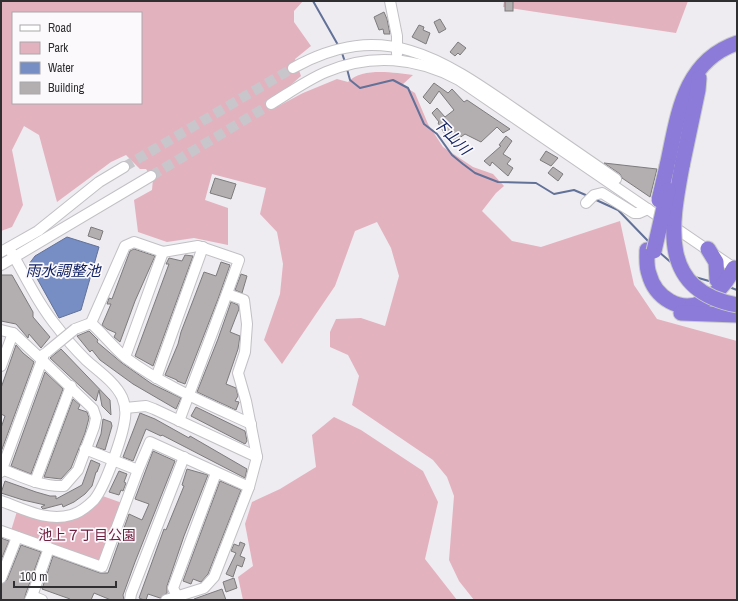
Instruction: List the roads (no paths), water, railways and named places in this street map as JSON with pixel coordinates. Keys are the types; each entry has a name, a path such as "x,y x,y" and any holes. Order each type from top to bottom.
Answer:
{"highway":[{"path":"737,42 710,56 691,80 680,109 674,166 673,225 674,245 679,264 684,273 700,290 715,299 737,305"},
{"path":"737,49 717,58 699,78 698,90 674,166 651,251 644,269 645,283 648,292 658,303 675,312 685,314 737,315"},
{"path":"708,249 716,262 717,280"},
{"path":"651,251 648,273 652,283 661,297 682,306 702,302 715,294 728,280 736,267"},
{"path":"651,251 654,271 658,281 666,290 676,296 687,298 698,296 708,290 717,280 736,267"}],"street":[{"path":"390,1 394,15 398,48 397,59"},
{"path":"293,68 322,53 348,47 371,45 398,48 426,56 465,74 736,267"},
{"path":"270,104 326,72 353,64 397,59 435,68 459,80 736,267"},
{"path":"1,501 42,516 58,518 73,515 94,500 113,460 125,419 125,408 121,396 110,382 86,360 50,318 15,258 5,250 38,231 99,182 124,167"},
{"path":"1,265 151,176"},
{"path":"589,200 602,193 634,213 640,213 648,209"},
{"path":"1,330 13,333 44,356 93,409 96,418 78,470 64,486 52,487 1,470 44,356 76,329 91,323 125,246 134,242 163,252 198,246 239,260 179,421"},
{"path":"156,378 203,247"},
{"path":"125,357 163,252"},
{"path":"166,600 204,588 210,584 249,487 257,457 251,424 238,374 245,352 247,324 244,300 227,294"},
{"path":"91,323 125,357 156,378 251,424"},
{"path":"1,366 13,333"},
{"path":"36,482 71,386"},
{"path":"125,408 146,406 257,457"},
{"path":"1,531 102,566 150,442 249,487"},
{"path":"85,449 138,470"},
{"path":"130,600 184,457"},
{"path":"177,596 173,588 216,473"},
{"path":"1,578 16,536"},
{"path":"42,600 31,598 49,548"}],"water":[{"name":"雨水調整池","path":"67,237 99,247 81,310 59,318 29,264 35,256"}],"waterway":[{"name":"下山川","path":"313,1 338,45"},
{"name":"下山川","path":"342,53 345,62"},
{"name":"下山川","path":"347,69 350,80 360,88 393,80 408,88 424,124 437,134 452,155 475,173 498,182 536,183 554,194 574,190 588,196"},
{"name":"下山川","path":"594,199 618,210 649,242"},
{"name":"下山川","path":"659,252 674,265"},
{"name":"下山川","path":"695,277 709,281"},
{"name":"下山川","path":"729,287 737,290"}],"tunnel":[{"path":"124,167 293,68"},
{"path":"151,176 271,104"}],"park label":[{"name":"池上７丁目公園","path":"87,535"}]}
